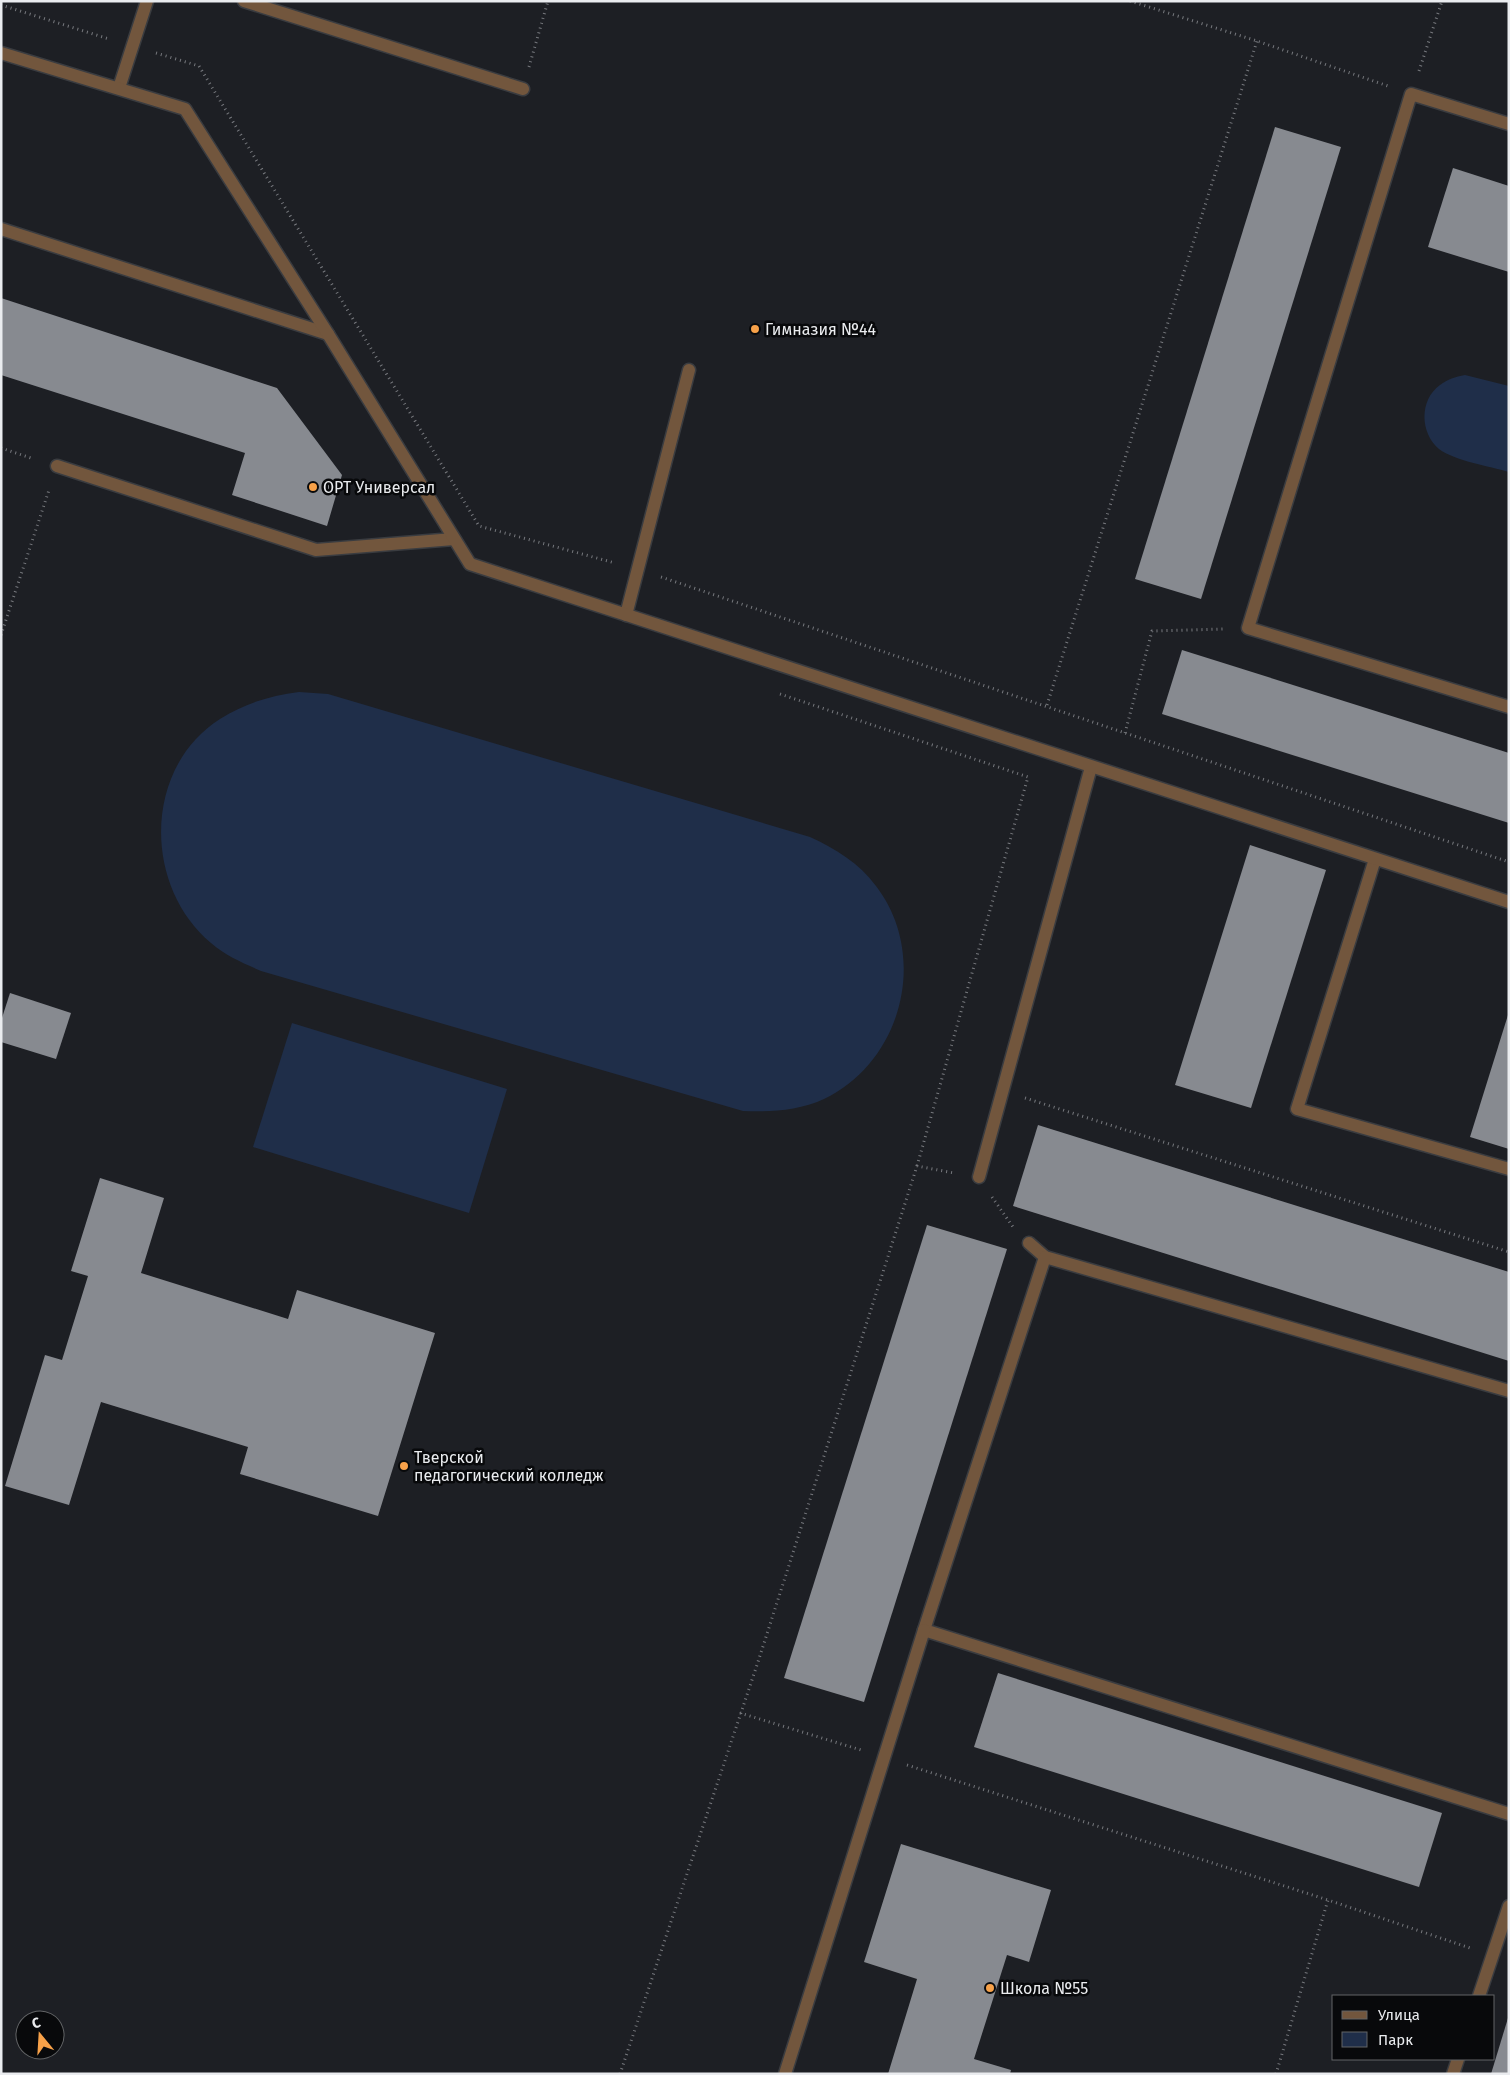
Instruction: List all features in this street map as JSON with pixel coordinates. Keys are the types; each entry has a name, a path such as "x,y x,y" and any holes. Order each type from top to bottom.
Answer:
{"street":[{"path":"120,88 147,1"},
{"path":"244,1 523,89"},
{"path":"1,53 185,109 328,334 470,564 1509,902"},
{"path":"1509,124 1411,94 1248,628 1509,707"},
{"path":"1,229 328,334"},
{"path":"626,615 689,370"},
{"path":"57,466 316,550 454,539"},
{"path":"979,1178 1092,767"},
{"path":"1376,859 1298,1109 1509,1169"},
{"path":"1029,1243 1044,1257 1509,1392"},
{"path":"785,2074 924,1630 1044,1257"},
{"path":"924,1630 1509,1814"},
{"path":"1479,1995 1509,1906"},
{"path":"1453,2074 1458,2060"}],"path":[{"path":"523,89 548,1"},
{"path":"1130,1 1257,40 1411,94 1442,1"},
{"path":"1,5 199,66 479,526 638,569 1047,705 1509,862"},
{"path":"1047,705 1257,40"},
{"path":"1,448 57,466 1,635"},
{"path":"1125,733 1152,631 1248,628"},
{"path":"1003,1092 1509,1252"},
{"path":"620,2074 740,1713 917,1166 979,1178 1014,1229 1029,1243"},
{"path":"740,1713 1328,1900 1492,1955"},
{"path":"1276,2074 1328,1900"}],"green space":[{"path":"1465,375 1509,386 1509,472 1454,457 1439,449 1428,434 1425,426 1425,408 1433,391 1452,378"},
{"path":"299,692 328,694 810,837 829,846 862,870 876,886 892,913 901,943 904,974 900,1004 889,1033 873,1059 851,1082 824,1099 784,1110 743,1111 261,971 241,962 211,943 189,919 173,891 164,860 161,828 165,796 177,767 195,740 220,719 258,701"},
{"path":"292,1023 507,1089 469,1213 253,1147"}],"building":[{"path":"1275,127 1341,147 1201,599 1135,579"},
{"path":"1453,168 1509,186 1509,272 1428,247"},
{"path":"1,298 277,388 342,475 327,526 232,495 245,453 1,375"},
{"path":"1182,650 1509,753 1509,823 1162,714"},
{"path":"1250,845 1326,870 1251,1108 1175,1085"},
{"path":"10,993 71,1013 56,1059 1,1042 1,1021"},
{"path":"1509,1015 1509,1149 1470,1137"},
{"path":"1038,1125 1509,1272 1509,1361 1013,1206"},
{"path":"100,1178 164,1198 141,1273 288,1319 297,1290 435,1333 378,1516 240,1474 248,1447 101,1402 69,1505 5,1486 45,1355 62,1360 88,1276 71,1271"},
{"path":"927,1225 1007,1249 864,1702 784,1678"},
{"path":"998,1673 1442,1813 1419,1887 974,1747"},
{"path":"901,1844 1051,1890 1029,1962 1007,1955 974,2059 1011,2070 1010,2074 888,2074 917,1979 864,1962"},
{"path":"1508,2018 1509,2074 1491,2074"}],"place":[{"name":"Гимназия №44","path":"755,329"},
{"name":"ОРТ Универсал","path":"313,487"},
{"name":"Тверской педагогический колледж","path":"404,1466"},
{"name":"Школа №55","path":"990,1988"}]}
